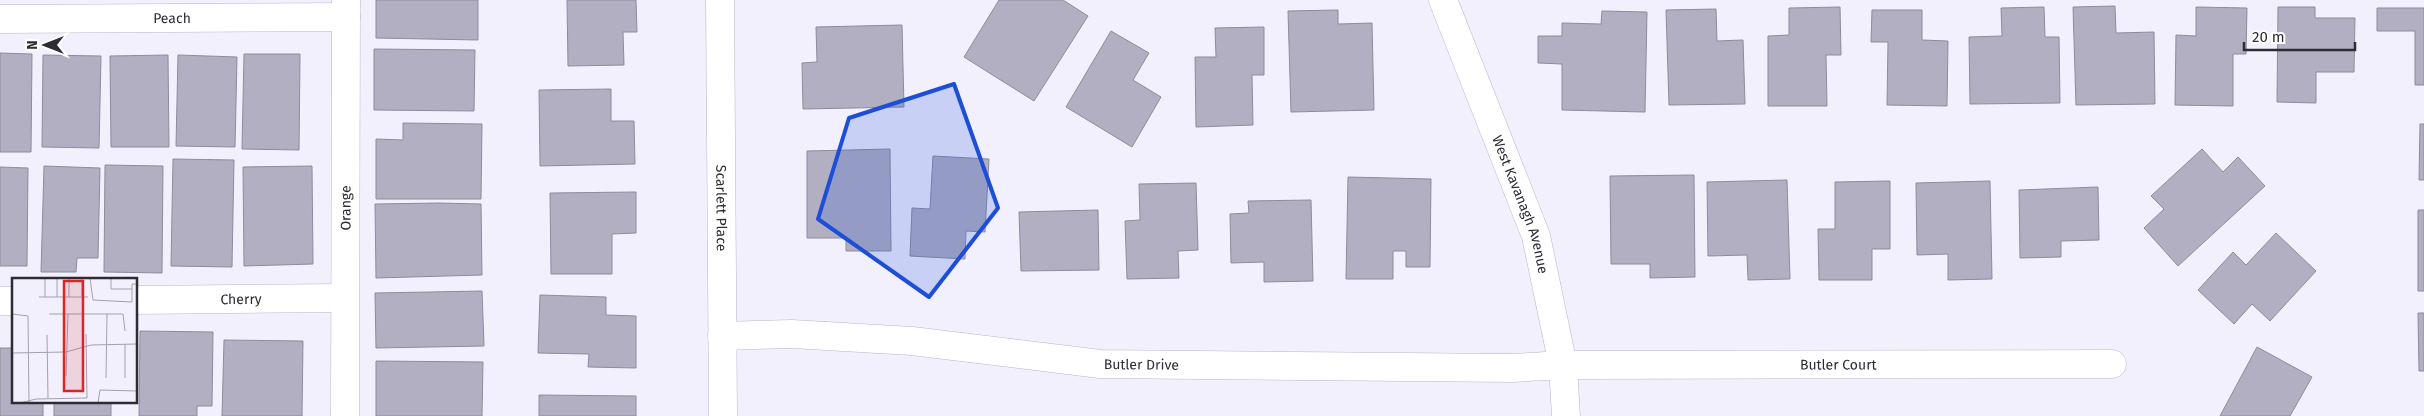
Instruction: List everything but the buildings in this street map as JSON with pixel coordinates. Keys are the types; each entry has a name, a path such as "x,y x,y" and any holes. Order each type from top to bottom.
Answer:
{"street":[{"name":"Scarlett Place","path":"720,0 723,416"},
{"name":"West Kavanagh Avenue","path":"1443,0 1536,236 1563,365 1566,416"},
{"name":"Peach","path":"0,19 346,8"},
{"name":"Orange","path":"345,416 346,8"},
{"name":"Cherry","path":"138,300 345,298"},
{"name":"Butler Drive","path":"722,336 792,334 912,342 1100,364 1502,368 1563,365"},
{"name":"Butler Court","path":"1563,365 2112,364"}],"highlighted area":[{"path":"954,84 998,208 929,297 818,219 849,118"}]}
